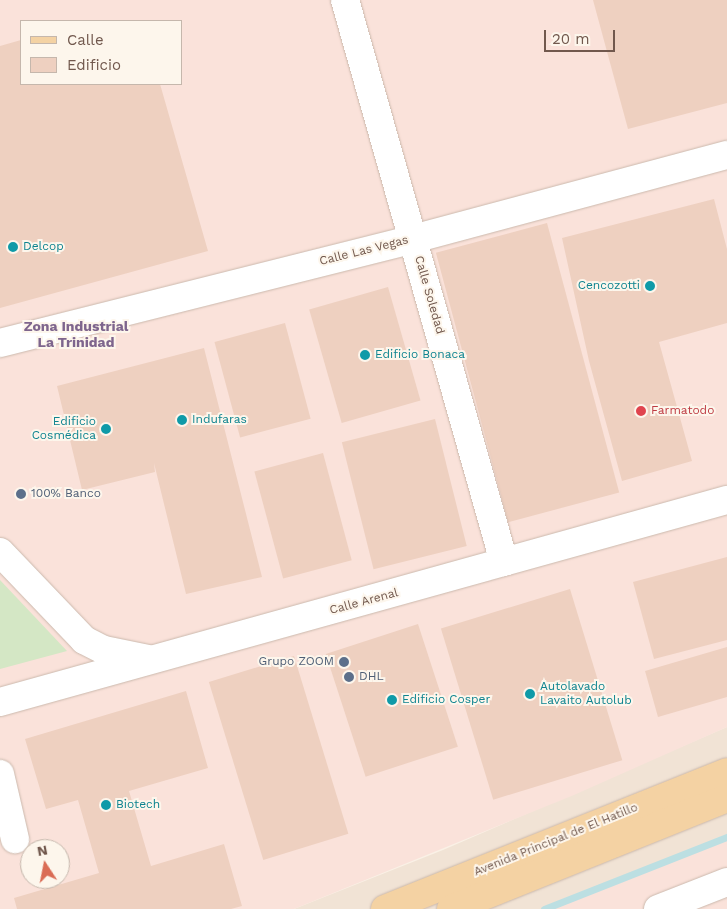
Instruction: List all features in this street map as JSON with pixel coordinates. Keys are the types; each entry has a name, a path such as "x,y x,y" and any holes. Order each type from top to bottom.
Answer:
{"main road":[{"name":"Avenida Principal de El Hatillo","path":"385,909 727,772"},
{"name":"Avenida Principal de El Hatillo","path":"451,909 727,798"}],"street":[{"name":"Calle Soledad","path":"345,0 504,562"},
{"name":"Calle Las Vegas","path":"0,343 413,239 727,155"},
{"name":"Calle Arenal","path":"0,702 727,500"},
{"path":"0,552 84,640 104,650 125,656 155,660"},
{"path":"0,774 15,839"},
{"path":"658,909 727,882"}],"shaded area":[{"path":"0,0 727,0 727,727 574,795 294,909 0,909"},
{"path":"727,727 727,835 547,909 294,909 443,850"},
{"path":"727,835 727,909 547,909 685,852"}],"green space":[{"path":"0,580 67,651 0,669"}],"building":[{"path":"593,0 727,0 727,103 628,129"},
{"path":"20,40 20,85 160,85 208,251 0,308 0,46"},
{"name":"Cencozotti","path":"714,199 727,249 727,323 659,342 692,461 622,481 589,361 562,238"},
{"path":"547,223 619,492 508,522 436,253"},
{"name":"Edificio Bonaca","path":"388,287 421,400 342,423 309,310"},
{"path":"285,323 311,419 240,438 214,342"},
{"name":"Indufaras","path":"204,348 262,577 186,594 154,463 155,472 82,490 57,386"},
{"path":"435,419 467,546 374,569 342,442"},
{"path":"323,453 352,560 283,579 254,471"},
{"path":"727,557 727,640 654,659 633,582"},
{"name":"Autolavado Lavaito Autolub","path":"570,589 622,760 493,800 441,628"},
{"name":"Edificio Cosper","path":"418,624 458,747 366,777 326,654"},
{"path":"727,647 727,697 658,717 645,671"},
{"path":"294,656 348,834 263,860 209,682"},
{"name":"Biotech","path":"186,691 208,768 129,791 151,866 224,844 242,906 231,909 17,909 14,898 45,889 70,889 70,882 99,873 78,800 46,809 25,739"}],"waterway":[{"path":"544,909 727,837"}],"place":[{"name":"Delcop","path":"13,247"},
{"name":"Cencozotti","path":"650,286"},
{"name":"Edificio Bonaca","path":"365,355"},
{"name":"Farmatodo","path":"641,411"},
{"name":"Indufaras","path":"182,420"},
{"name":"Edificio Cosmédica","path":"106,429"},
{"name":"100% Banco","path":"21,494"},
{"name":"Grupo ZOOM","path":"344,662"},
{"name":"DHL","path":"349,677"},
{"name":"Autolavado Lavaito Autolub","path":"530,694"},
{"name":"Edificio Cosper","path":"392,700"},
{"name":"Biotech","path":"106,805"}],"district":[{"name":"Zona Industrial La Trinidad","path":"76,334"}]}
